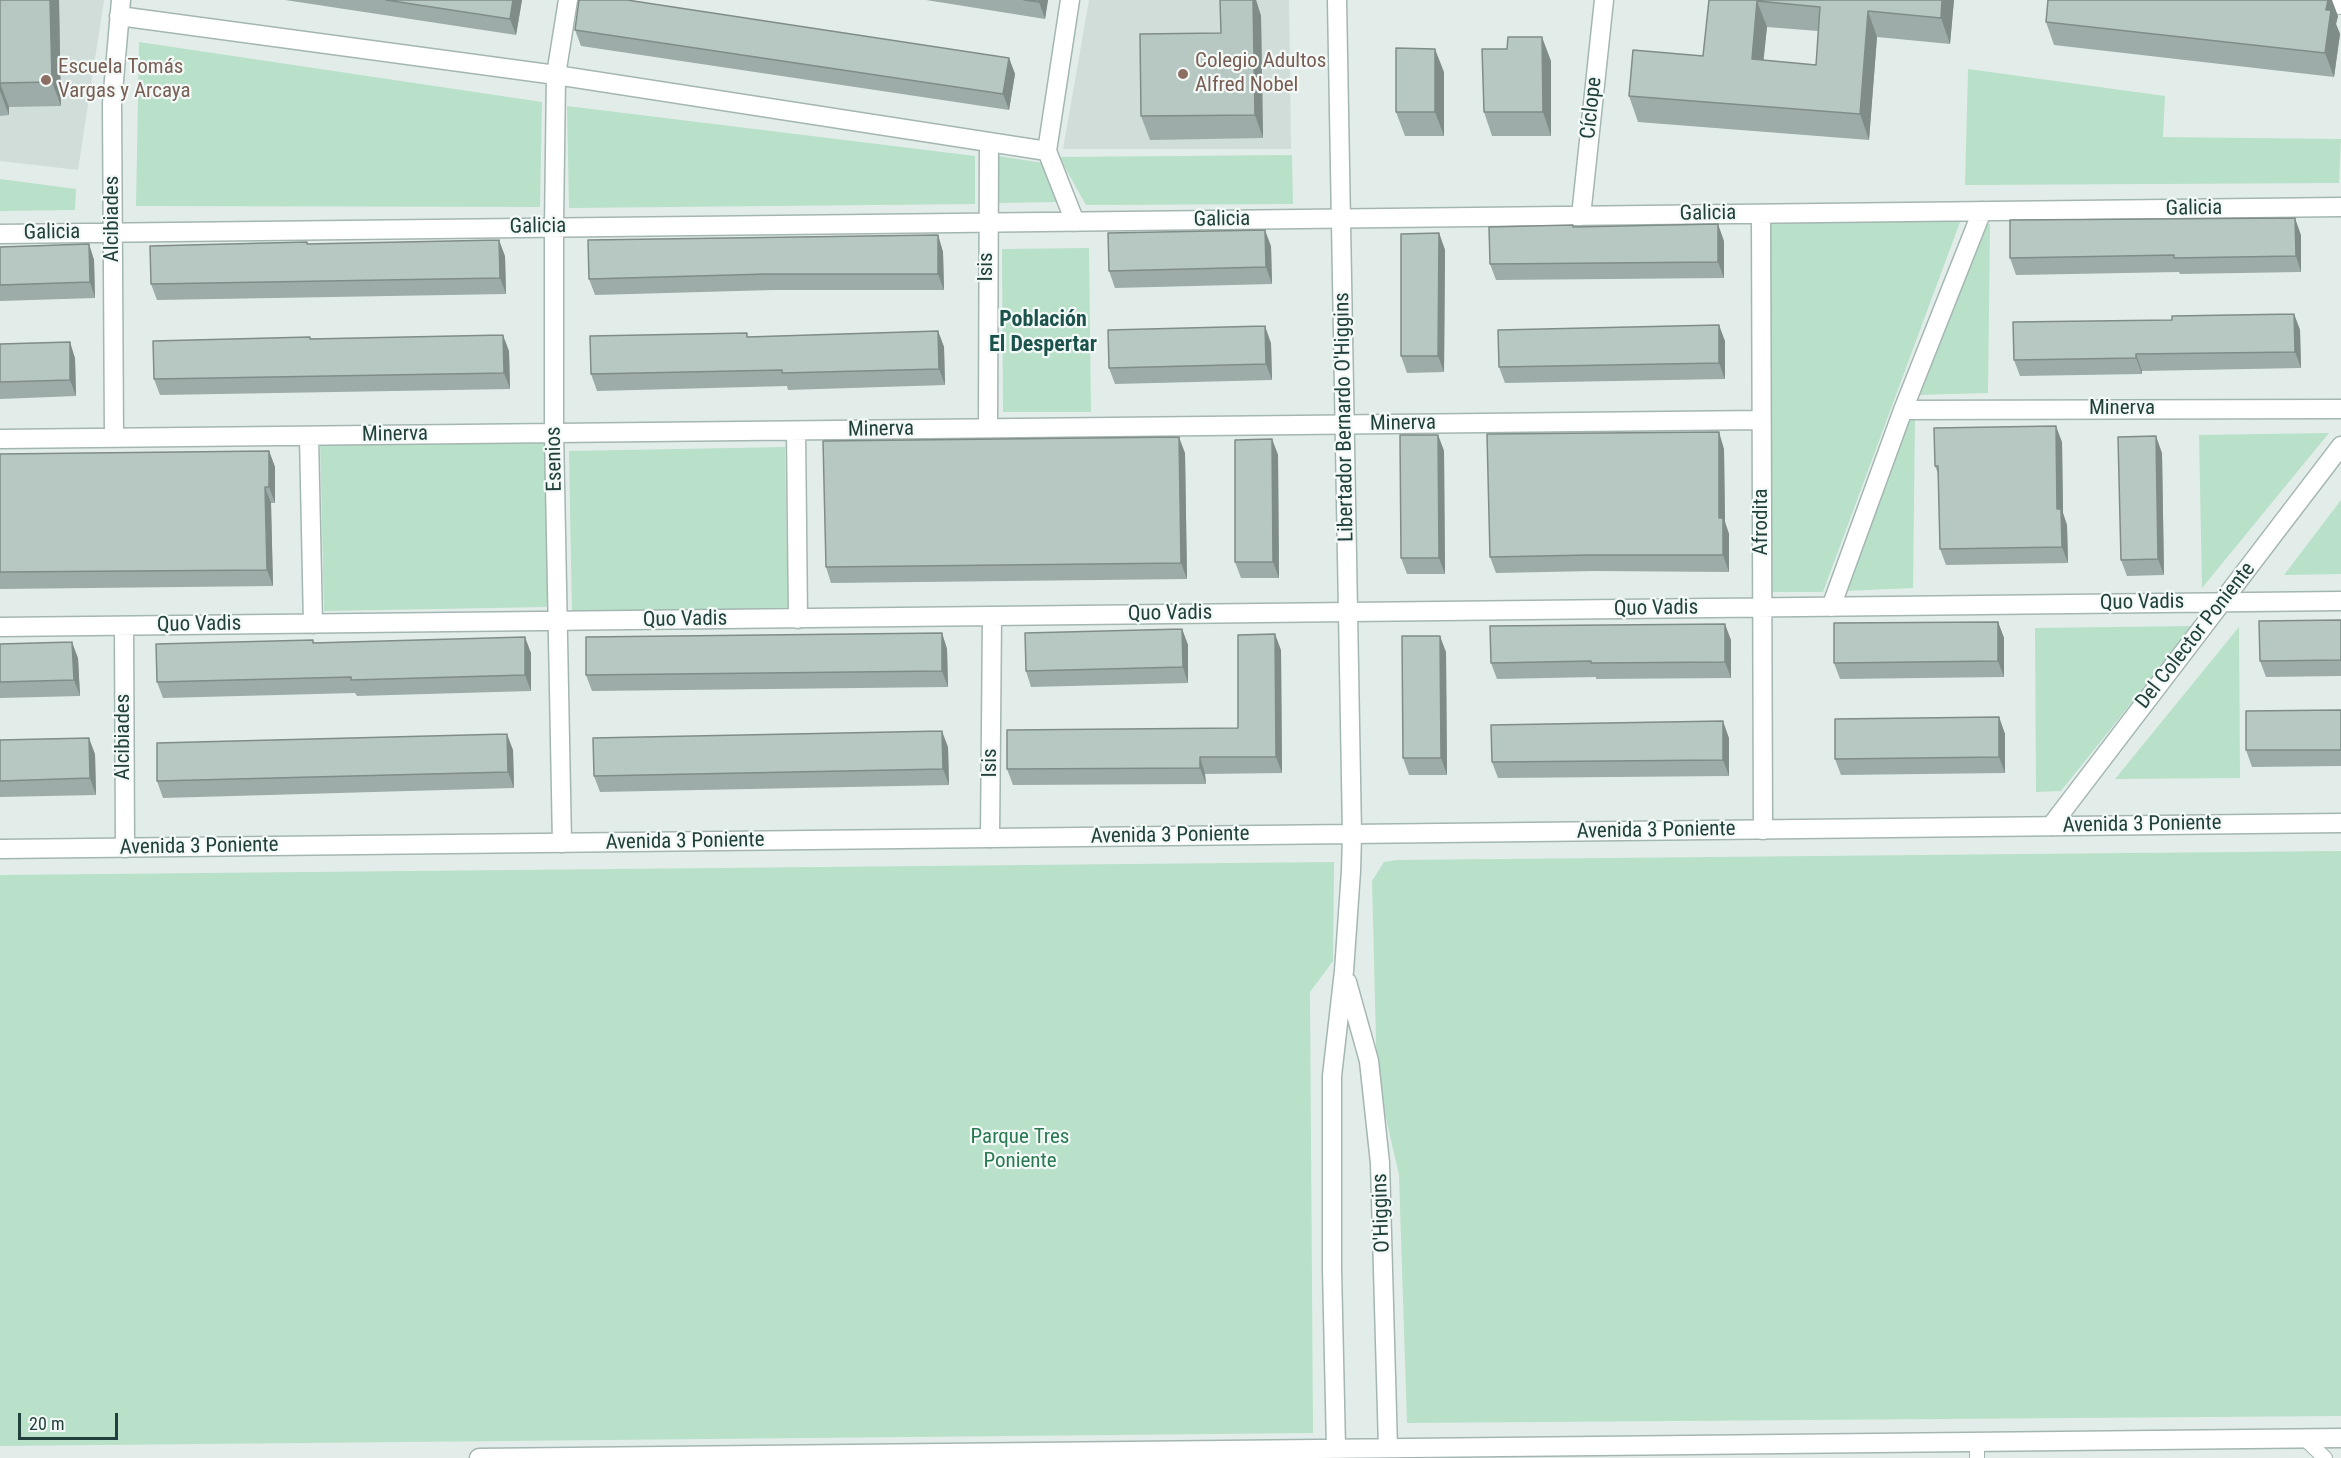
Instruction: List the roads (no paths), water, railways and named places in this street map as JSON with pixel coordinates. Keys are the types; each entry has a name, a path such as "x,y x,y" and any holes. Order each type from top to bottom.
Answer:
{"street":[{"name":"Esenios","path":"562,843 554,433 554,227 556,75 568,0"},
{"path":"1070,0 1047,152 1075,222"},
{"name":"Libertador Bernardo O'Higgins","path":"1337,0 1352,834"},
{"name":"Cíclope","path":"1581,216 1604,0"},
{"path":"120,8 1047,152"},
{"name":"Alcibiades","path":"114,438 112,103 120,8"},
{"name":"Isis","path":"987,429 989,142"},
{"name":"Galicia","path":"0,234 2341,207"},
{"path":"1831,607 1903,410 1982,211"},
{"name":"Afrodita","path":"1761,214 1763,830"},
{"name":"Minerva","path":"1903,410 2341,409"},
{"name":"Minerva","path":"0,439 1761,420"},
{"path":"795,431 798,619"},
{"path":"309,436 313,624"},
{"name":"Del Colector Poniente","path":"2050,826 2341,446"},
{"name":"Quo Vadis","path":"0,627 2341,601"},
{"name":"Isis","path":"990,838 992,616"},
{"name":"Alcibiades","path":"124,626 125,848"},
{"name":"Avenida 3 Poniente","path":"0,849 2341,823"},
{"name":"O'Higgins","path":"1336,1453 1332,1269 1332,1076 1344,972 1352,871 1352,834"},
{"name":"O'Higgins","path":"1344,972 1369,1061 1380,1163 1388,1453"},
{"path":"479,1458 1977,1450 2341,1438"}],"lane":[{"path":"2306,4 2341,7"},
{"path":"2305,1439 2325,1458"}],"place":[{"name":"Colegio Adultos Alfred Nobel","path":"1183,74"},
{"name":"Escuela Tomás Vargas y Arcaya","path":"46,80"}],"district":[{"name":"Población El Despertar","path":"1043,332"}],"park label":[{"name":"Parque Tres Poniente","path":"1020,1150"}]}
